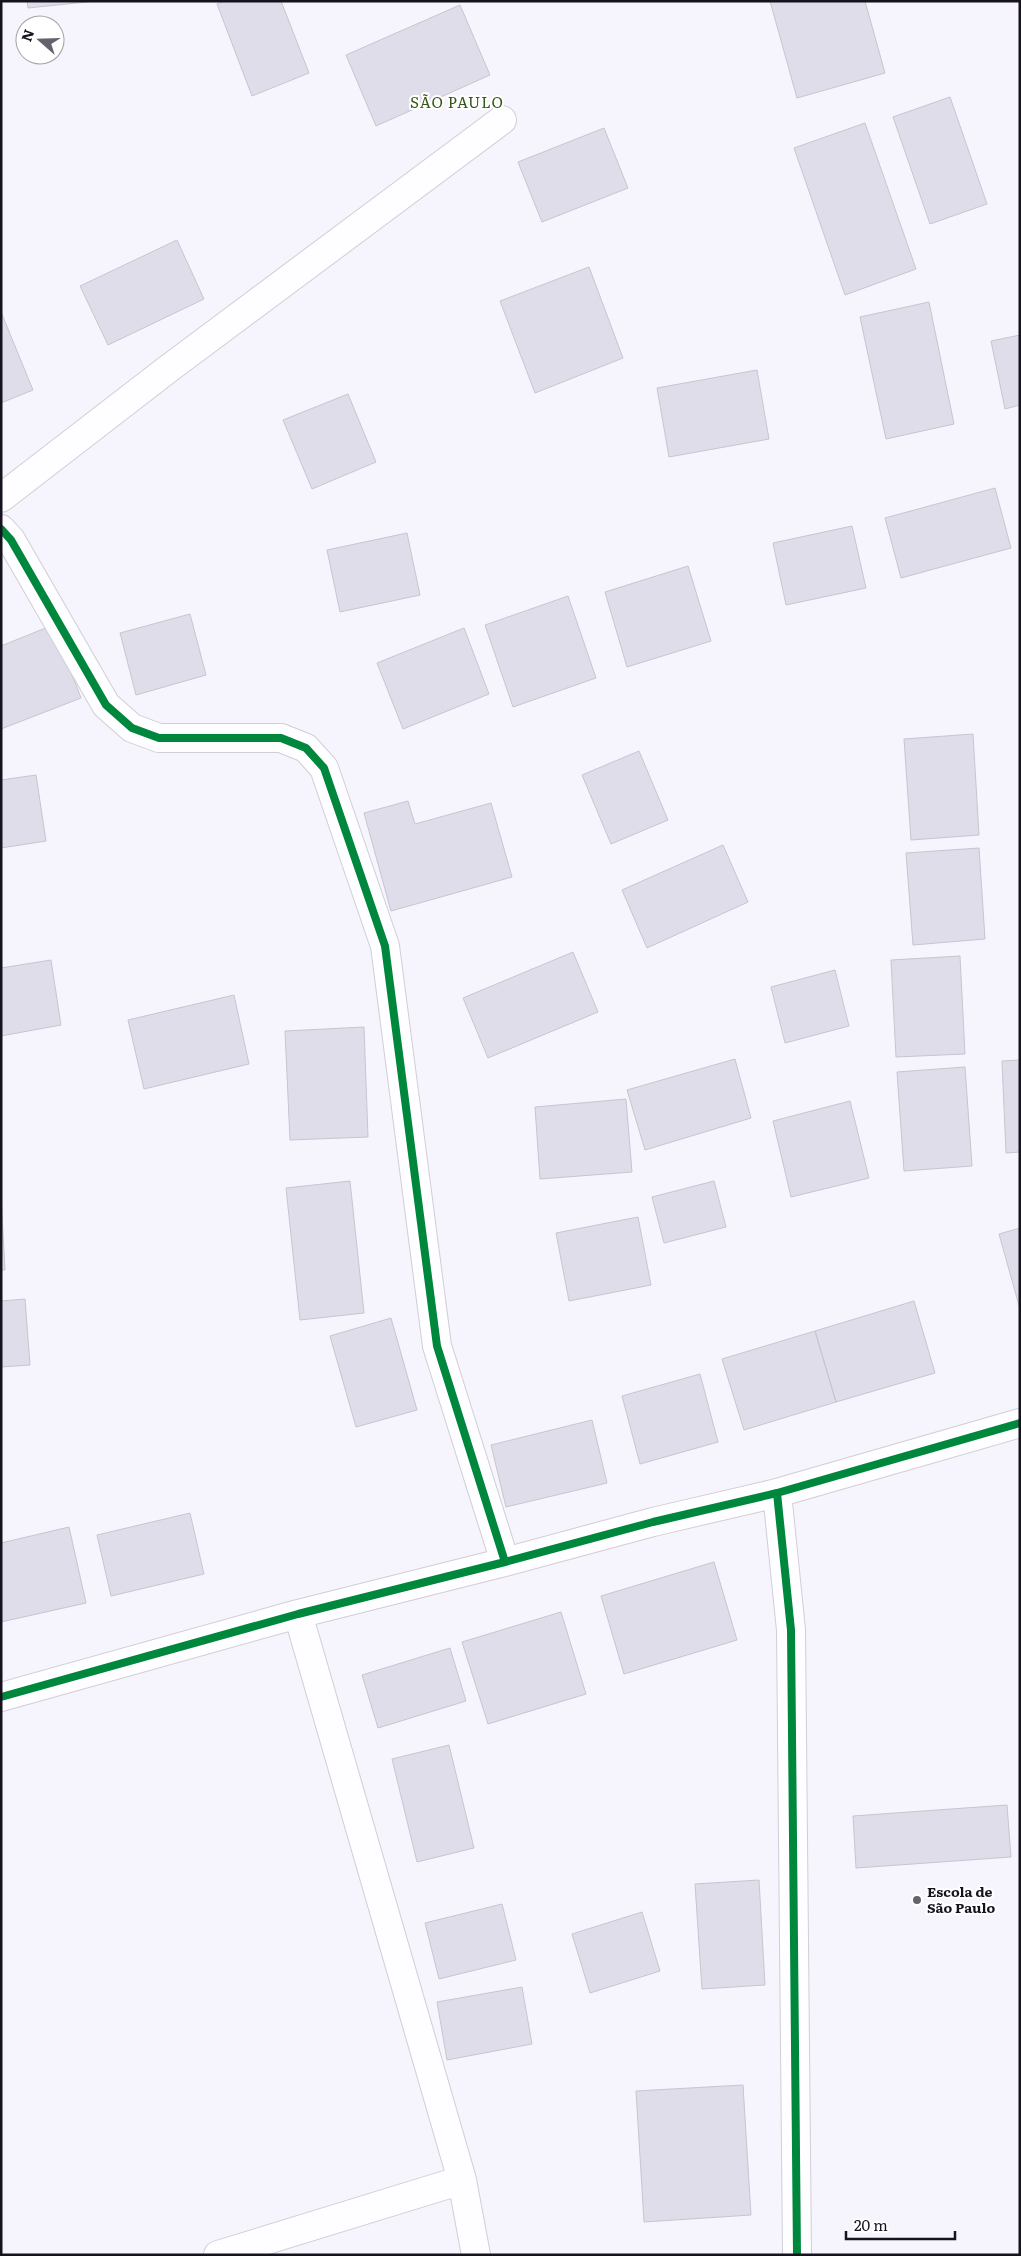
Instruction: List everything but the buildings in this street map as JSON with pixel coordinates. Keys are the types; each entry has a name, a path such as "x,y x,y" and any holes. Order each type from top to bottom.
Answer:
{"street":[{"path":"1,498 176,363 502,120"},
{"path":"1,529 15,548 106,705 132,728 159,738 281,738 306,748 324,768 385,946 438,1346 505,1562"},
{"path":"1,1696 298,1614 505,1562 653,1522 777,1493 1020,1423"},
{"path":"777,1493 791,1630 797,2255"},
{"path":"298,1614 462,2180 476,2255"},
{"path":"218,2255 462,2180"}],"cycle path":[{"path":"1,529 11,540 106,705 132,728 159,738 281,738 306,748 324,768 385,946 437,1346 505,1562"},
{"path":"1,1697 298,1614 505,1562 653,1522 777,1493 1020,1423"},
{"path":"777,1493 791,1630 797,2255"}],"place":[{"name":"Escola de São Paulo","path":"917,1900"}],"district":[{"name":"SÃO PAULO","path":"457,103"}]}
